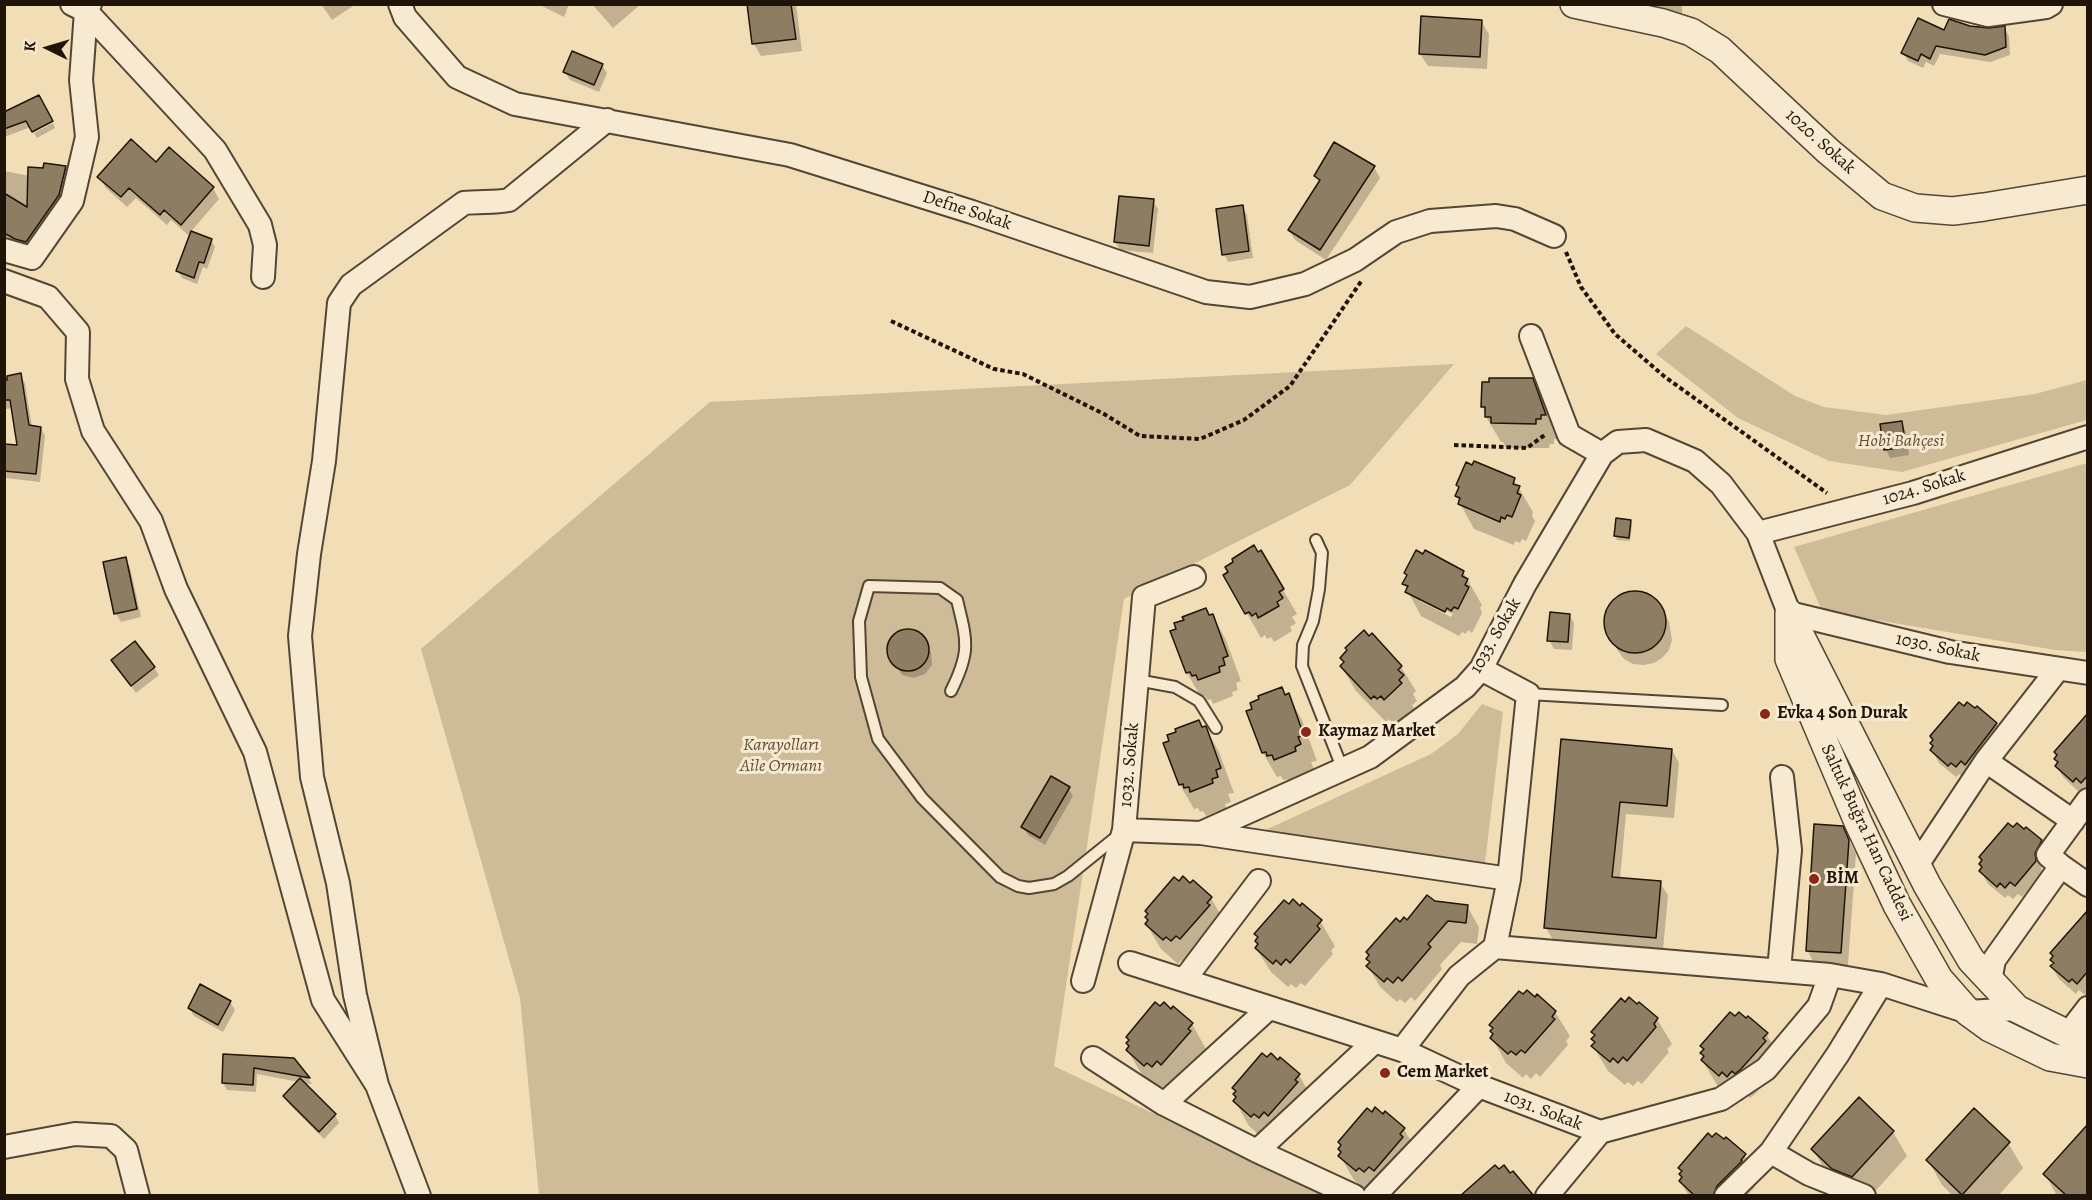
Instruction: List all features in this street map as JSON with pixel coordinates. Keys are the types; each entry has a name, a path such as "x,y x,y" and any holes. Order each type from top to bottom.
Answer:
{"street":[{"name":"Defne Sokak","path":"400,4 405,17 457,77 515,104 790,155 972,212 1206,292 1250,297 1305,284 1355,260 1396,232 1430,221 1497,216 1515,219 1554,236"},
{"name":"1020. Sokak","path":"1574,4 1663,23 1691,32 1720,50 1828,151 1882,196 1915,208 1953,211 2088,190"},
{"path":"1944,4 1988,10 2046,7 2051,4"},
{"path":"4,250 32,258 72,201 87,137 81,80 83,7"},
{"path":"83,7 215,150 260,225 265,245 262,278"},
{"path":"419,1196 377,1085 355,995 338,883 312,777 300,636 309,554 324,461 339,303 351,285 464,203 508,200 607,120"},
{"path":"4,281 48,297 78,332 77,379 93,431 151,521 176,589 255,752 323,1000 377,1085"},
{"path":"1531,336 1569,435 1602,454 1618,442 1646,440 1695,461 1722,484 1758,533 1789,613"},
{"name":"1024. Sokak","path":"1758,533 1913,493 2088,437"},
{"name":"1033. Sokak","path":"1124,830 1201,833 1370,757 1465,687 1481,669 1525,584 1602,454"},
{"name":"1032. Sokak","path":"1083,981 1124,830 1144,597 1194,577"},
{"name":"1030. Sokak","path":"1789,613 1950,652 2088,673"},
{"name":"Saltuk Buğra Han Caddesi","path":"1789,613 1917,865 1971,960 2017,1009 2078,1036"},
{"name":"Saltuk Buğra Han Caddesi","path":"1789,613 1789,659 1858,822 1897,905 1940,979 1968,1012 1990,1028 2050,1057 2088,1064"},
{"path":"1402,1050 1460,976 1496,947 1509,879 1528,693 1481,669"},
{"path":"1917,865 1986,761 2058,669"},
{"path":"1986,761 2073,821"},
{"path":"1779,969 1790,850 1782,777"},
{"path":"2088,800 2048,855 2088,885"},
{"path":"1201,833 1509,879"},
{"path":"1990,981 1994,960 2061,866"},
{"path":"1184,981 1259,881"},
{"path":"1496,947 1830,975 1881,984 1968,1012 2017,1009"},
{"name":"1031. Sokak","path":"1130,963 1402,1050 1479,1086 1600,1132 1721,1099 1766,1070 1819,1006 1830,975"},
{"path":"1726,1196 1771,1152 1839,1054 1881,984"},
{"path":"1164,1104 1269,1008"},
{"path":"2078,1036 2088,1008"},
{"path":"1257,1151 1374,1042"},
{"path":"1093,1058 1164,1104 1354,1196"},
{"path":"1374,1196 1479,1086"},
{"path":"1547,1196 1600,1132"},
{"path":"4,1147 75,1134 111,1136 126,1150 138,1196"},
{"path":"1771,1152 1809,1174 1864,1196"}],"lane":[{"path":"1316,540 1322,553 1319,589 1313,621 1303,645 1302,666 1343,770"},
{"path":"951,691 963,667 967,638 957,600 940,588 869,586 859,621 861,677 878,739 921,798 1000,877 1018,886 1029,888 1054,884 1068,876 1124,830"},
{"path":"1137,680 1175,687 1199,701 1216,728"},
{"path":"1528,693 1722,705"}],"path":[{"path":"1554,236 1566,252 1581,287 1615,334 1665,377 1849,509"},
{"path":"891,321 994,369 1023,374 1104,414 1140,436 1200,439 1245,420 1290,386 1365,277"},
{"path":"1454,446 1527,448 1564,422"}],"green space":[{"name":"Hobi Bahçesi","path":"1686,326 1795,396 1824,407 1886,415 2035,394 2087,380 2087,420 1902,472 1829,461 1738,418 1656,354"},
{"name":"Karayolları Aile Ormanı","path":"1454,364 1350,485 1124,599 1054,1066 1324,1195 539,1195 520,998 421,649 710,402"},
{"path":"2087,463 2087,652 2055,650 1822,611 1794,547"},
{"path":"1482,704 1503,712 1485,863 1261,832 1431,754 1458,734"}],"building":[{"path":"747,4 791,4 796,39 752,44"},
{"path":"1421,16 1482,20 1480,57 1419,54"},
{"path":"1918,18 1944,30 1949,19 1970,26 1989,28 2005,26 2006,47 1985,55 1936,46 1930,59 1921,54 1918,61 1901,53"},
{"path":"572,51 603,64 594,85 563,72"},
{"path":"39,95 53,121 32,132 26,121 4,129 4,112"},
{"path":"131,139 156,162 169,147 214,187 181,225 164,210 160,215 129,188 121,197 97,177"},
{"path":"1334,142 1375,166 1320,250 1288,230 1320,180 1314,176"},
{"path":"44,163 66,166 59,195 26,242 15,239 4,233 4,193 27,207 28,167 43,168"},
{"path":"1119,196 1154,199 1149,246 1114,242"},
{"path":"1243,205 1249,251 1222,255 1216,209"},
{"path":"191,231 212,239 204,263 199,262 194,278 176,271"},
{"path":"21,373 29,425 41,427 36,474 4,471 4,444 17,445 10,400 4,400 4,381 7,380 7,376"},
{"path":"1489,378 1533,378 1546,415 1541,415 1541,419 1536,419 1536,424 1491,423 1491,417 1485,417 1485,407 1481,407 1482,382 1489,382"},
{"path":"1902,421 1906,447 1884,450 1880,424"},
{"path":"1474,461 1515,478 1513,484 1520,486 1517,493 1521,495 1512,517 1507,515 1505,519 1501,517 1500,522 1458,504 1460,498 1455,496 1459,487 1456,485 1466,462 1472,465"},
{"path":"1616,518 1631,520 1629,538 1614,536"},
{"path":"1254,545 1258,552 1261,550 1284,589 1279,592 1283,598 1277,602 1279,606 1258,618 1256,613 1252,616 1249,612 1245,614 1223,575 1228,572 1225,567 1233,562 1232,559"},
{"path":"1416,550 1423,554 1425,550 1464,571 1462,576 1468,579 1465,585 1469,587 1458,609 1454,607 1451,611 1447,608 1445,612 1405,592 1408,586 1402,584 1407,575 1404,573"},
{"path":"126,557 137,609 114,614 103,562"},
{"path":"1635,591 1657,600 1666,622 1657,644 1635,653 1613,644 1604,622 1613,600"},
{"path":"1206,608 1209,615 1213,614 1228,656 1223,658 1225,665 1219,667 1220,672 1198,680 1196,675 1186,673 1170,631 1176,629 1174,623 1184,620 1182,617"},
{"path":"1550,612 1570,614 1568,642 1547,641"},
{"path":"908,629 923,635 929,650 923,665 908,671 893,665 887,650 893,635"},
{"path":"1364,630 1369,636 1372,633 1402,666 1398,670 1404,675 1399,680 1402,683 1384,700 1381,696 1377,699 1374,696 1371,699 1340,666 1344,662 1340,658 1347,650 1345,648"},
{"path":"135,641 155,667 131,686 111,660"},
{"path":"1282,687 1285,695 1289,693 1304,736 1298,737 1301,744 1295,747 1296,751 1274,760 1272,755 1267,756 1266,752 1262,753 1246,711 1252,709 1250,703 1259,699 1258,696"},
{"path":"1959,702 1964,706 1967,702 1975,708 1977,706 1997,723 1965,765 1961,761 1956,767 1951,763 1948,766 1930,750 1933,746 1930,743 1933,740 1930,736"},
{"path":"2088,713 2088,775 2081,783 2076,778 2073,782 2055,766 2058,762 2054,759 2057,755 2054,752"},
{"path":"1199,720 1202,727 1206,726 1221,768 1216,770 1218,777 1212,779 1213,783 1190,792 1189,787 1184,788 1183,784 1179,785 1163,743 1169,741 1167,735 1176,732 1175,729"},
{"path":"1561,739 1672,749 1667,806 1620,802 1612,877 1661,881 1656,938 1544,928"},
{"path":"1051,776 1070,787 1040,838 1021,827"},
{"path":"2008,823 2013,827 2017,823 2024,829 2026,827 2042,840 2035,853 2036,861 2015,886 2010,882 2005,888 2000,883 1997,887 1979,871 1982,867 1979,864 1982,860 1979,857"},
{"path":"1814,824 1843,826 1849,840 1841,953 1806,951"},
{"path":"1183,876 1190,883 1193,880 1212,897 1207,903 1210,905 1180,939 1176,936 1171,941 1166,937 1163,940 1145,924 1148,920 1145,917 1148,914 1145,911 1174,877 1179,881"},
{"path":"1427,895 1435,901 1468,905 1466,923 1448,921 1428,944 1431,947 1402,981 1398,977 1393,983 1387,978 1384,982 1366,966 1370,962 1366,959 1369,955 1366,952 1396,918 1400,922 1404,917 1407,920"},
{"path":"1293,899 1300,906 1302,903 1322,920 1317,926 1320,929 1290,963 1286,959 1281,965 1276,960 1273,964 1255,948 1258,944 1255,941 1258,937 1254,934 1284,900 1289,904"},
{"path":"2088,910 2088,971 2077,984 2072,979 2069,982 2050,966 2054,963 2050,960 2053,956 2050,953"},
{"path":"200,984 231,1001 218,1025 188,1008"},
{"path":"1527,990 1535,997 1537,994 1556,1011 1552,1017 1555,1019 1525,1053 1521,1050 1516,1055 1511,1051 1508,1054 1490,1038 1493,1034 1490,1031 1493,1028 1489,1025 1519,991 1523,994"},
{"path":"1629,997 1637,1004 1639,1002 1658,1018 1654,1024 1656,1027 1627,1061 1623,1057 1618,1063 1613,1058 1610,1062 1591,1046 1595,1042 1591,1039 1595,1035 1591,1032 1621,998 1625,1002"},
{"path":"1155,1002 1160,1006 1164,1002 1171,1009 1173,1006 1193,1023 1188,1029 1191,1031 1161,1065 1157,1061 1152,1067 1147,1063 1144,1066 1126,1050 1129,1046 1126,1043 1129,1040 1126,1037"},
{"path":"1730,1012 1735,1016 1739,1012 1746,1018 1748,1016 1768,1033 1763,1038 1766,1041 1741,1069 1735,1074 1732,1071 1727,1077 1722,1072 1719,1076 1701,1060 1704,1056 1700,1053 1704,1049 1700,1046"},
{"path":"1262,1053 1267,1057 1271,1053 1278,1060 1280,1057 1300,1074 1295,1080 1298,1082 1268,1116 1264,1112 1259,1118 1254,1114 1251,1117 1233,1101 1236,1097 1233,1094 1236,1091 1232,1088"},
{"path":"223,1054 294,1058 310,1078 254,1068 253,1085 222,1083"},
{"path":"300,1078 336,1114 319,1132 283,1096"},
{"path":"1859,1097 1894,1131 1852,1177 1832,1169 1811,1149"},
{"path":"1375,1107 1383,1114 1385,1111 1405,1128 1400,1134 1403,1137 1374,1171 1369,1167 1364,1172 1359,1168 1356,1171 1338,1156 1341,1152 1338,1149 1341,1145 1338,1142 1367,1108 1372,1112"},
{"path":"1974,1108 2010,1142 1962,1195 1926,1160"},
{"path":"2088,1124 2088,1196 2067,1196 2043,1174"},
{"path":"1708,1133 1712,1137 1716,1133 1724,1139 1726,1137 1746,1154 1717,1186 1713,1196 1695,1196 1679,1181 1682,1177 1679,1174 1682,1171 1678,1168"},
{"path":"1495,1165 1499,1169 1504,1165 1510,1173 1513,1171 1534,1196 1460,1196"}],"place":[{"name":"Evka 4 Son Durak","path":"1765,714"},
{"name":"Kaymaz Market","path":"1306,732"},
{"name":"BİM","path":"1814,879"},
{"name":"Cem Market","path":"1385,1073"}]}
